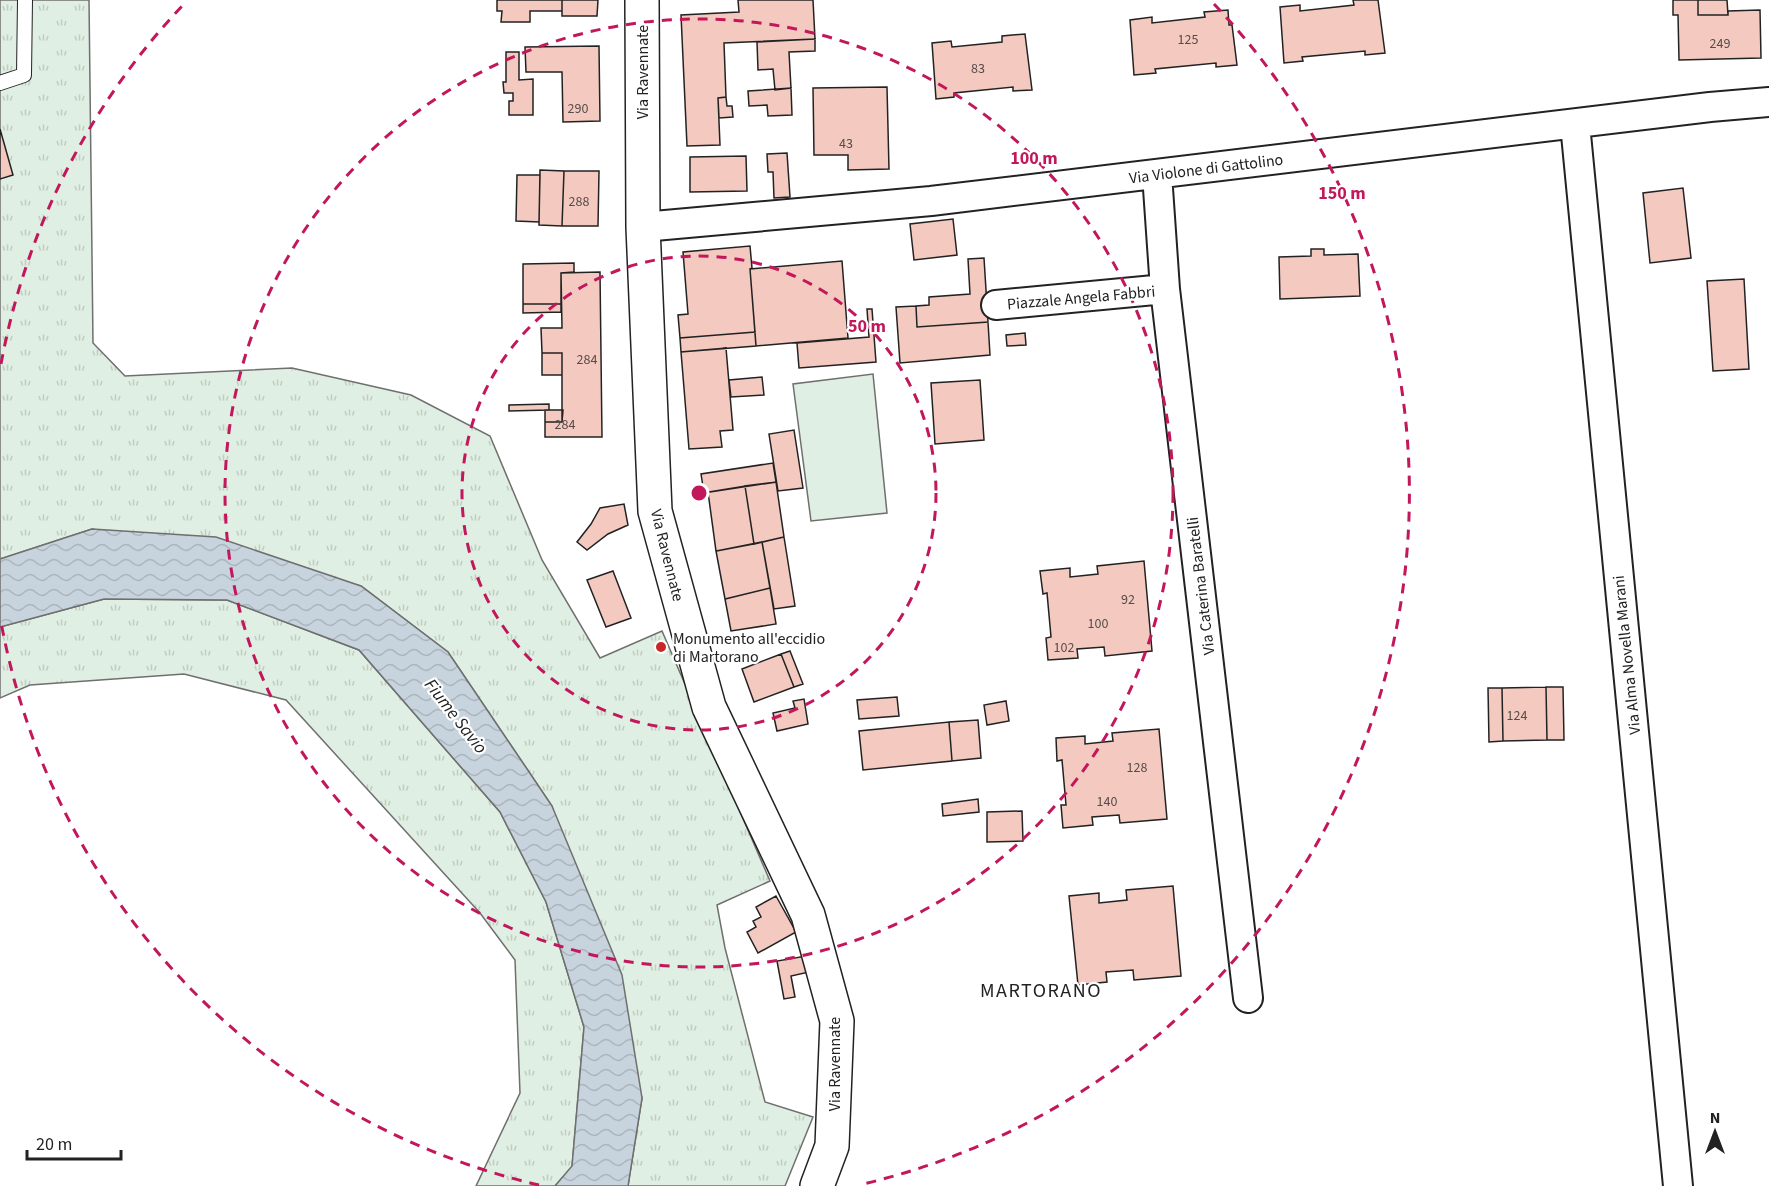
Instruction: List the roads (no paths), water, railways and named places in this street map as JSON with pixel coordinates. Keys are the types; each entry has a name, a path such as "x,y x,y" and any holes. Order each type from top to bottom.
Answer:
{"main road":[{"name":"Via Ravennate","path":"642,0 643,227 655,512 709,707 807,915 837,1021 832,1146 817,1186"}],"street":[{"name":"Via Violone di Gattolino","path":"643,227 931,201 1710,107 1769,102"},
{"name":"Via Alma Novella Marani","path":"1575,124 1678,1186"},
{"name":"Via Caterina Baratelli","path":"1157,174 1165,290 1248,998"},
{"name":"Piazzale Angela Fabbri","path":"996,305 1165,290"}],"lane":[{"path":"0,83 24,75 25,0"}],"water":[{"name":"Fiume Savio","path":"92,529 216,537 361,586 448,652 552,806 622,975 642,1098 628,1186 555,1186 572,1166 584,1027 546,902 500,812 359,650 227,600 104,599 0,627 0,559"}],"place":[{"name":"Monumento all'eccidio di Martorano","path":"661,647"}],"district":[{"name":"MARTORANO","path":"1041,990"}]}
